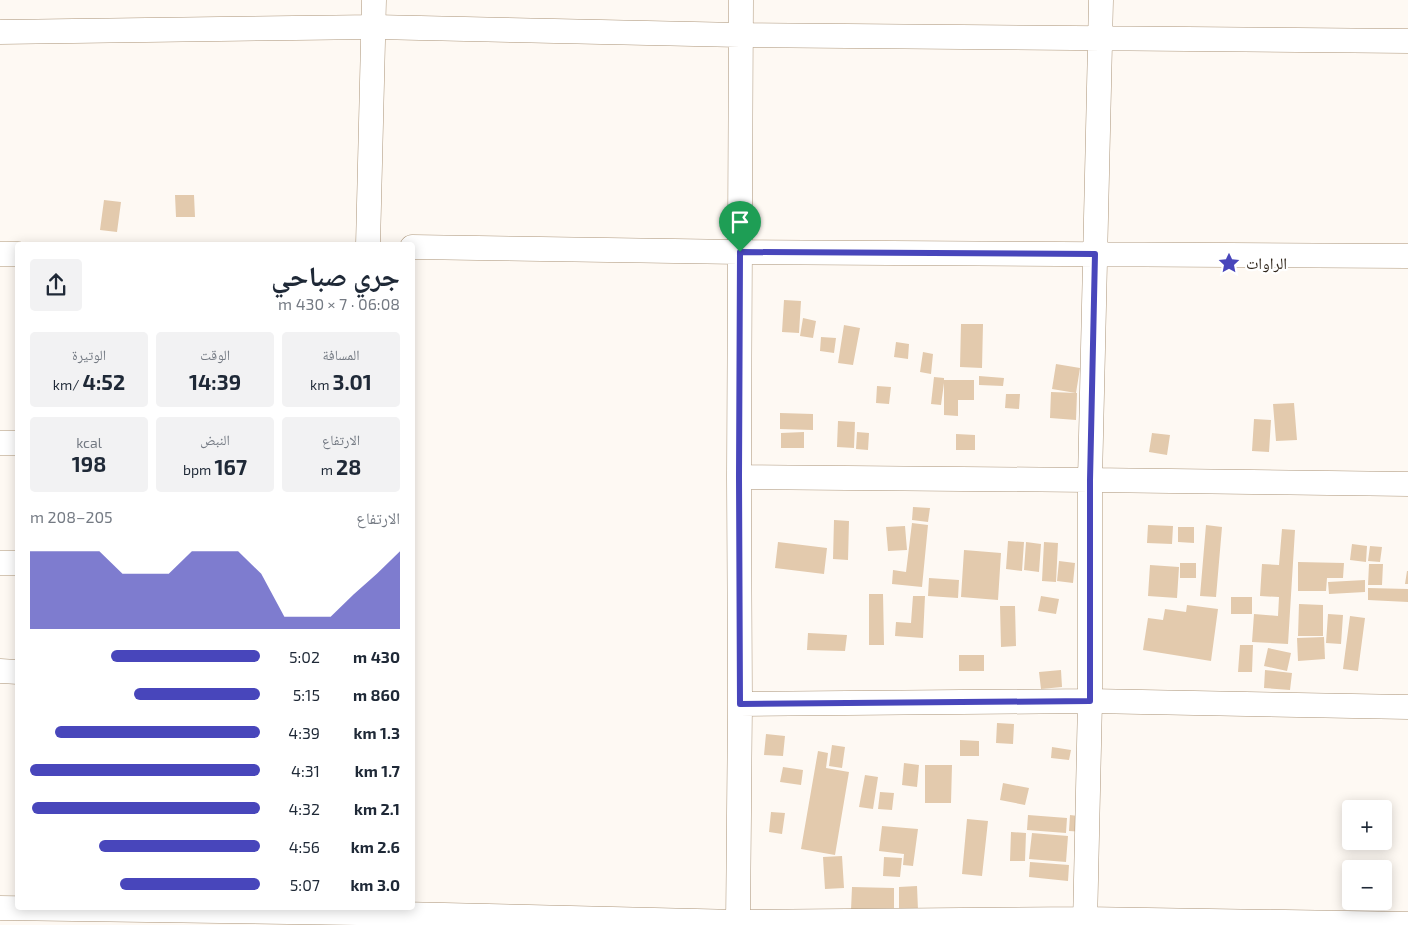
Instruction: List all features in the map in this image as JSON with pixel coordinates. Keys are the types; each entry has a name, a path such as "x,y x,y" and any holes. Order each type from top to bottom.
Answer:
{"street":[{"path":"368,242 375,27 374,0"},
{"path":"738,924 740,704 740,0"},
{"path":"1086,922 1090,701 1090,480 1101,0"},
{"path":"0,32 375,27 740,34 1408,40"},
{"path":"415,247 740,252 1408,256"},
{"path":"0,254 15,254"},
{"path":"0,443 15,443"},
{"path":"739,477 1408,484"},
{"path":"0,563 15,563"},
{"path":"0,671 15,672"},
{"path":"740,704 1090,701 1408,707"},
{"path":"0,908 15,908"},
{"path":"102,910 738,924 1086,922 1408,924"}],"building":[{"path":"175,195 194,195 195,217 176,217"},
{"path":"104,200 121,202 117,232 100,230"},
{"path":"784,300 801,301 799,333 782,332"},
{"path":"803,318 816,321 813,338 800,336"},
{"path":"961,324 983,324 982,368 960,367"},
{"path":"844,325 860,328 853,365 838,363"},
{"path":"821,337 836,338 834,353 820,351"},
{"path":"896,342 909,344 908,359 894,357"},
{"path":"923,352 933,354 931,374 920,372"},
{"path":"1056,364 1080,368 1076,393 1052,389"},
{"path":"979,376 1004,378 1003,386 979,385"},
{"path":"934,377 944,378 944,380 974,380 974,400 958,400 958,416 944,415 944,383 941,405 931,404"},
{"path":"877,386 891,387 889,404 876,403"},
{"path":"1051,392 1077,393 1076,420 1050,418"},
{"path":"1006,394 1020,394 1019,409 1005,408"},
{"path":"1294,403 1297,440 1276,441 1273,404"},
{"path":"780,413 813,414 813,430 780,429"},
{"path":"1254,419 1271,420 1269,452 1252,451"},
{"path":"838,421 855,422 854,448 837,447"},
{"path":"804,432 804,448 781,448 781,433"},
{"path":"857,432 869,433 868,450 856,449"},
{"path":"1152,433 1170,435 1167,455 1149,452"},
{"path":"956,434 975,435 975,450 956,450"},
{"path":"913,507 930,508 928,522 912,520"},
{"path":"834,520 849,521 848,560 833,559"},
{"path":"912,523 928,525 922,587 892,584 893,570 906,572"},
{"path":"1148,525 1173,526 1172,544 1147,543"},
{"path":"1206,525 1222,527 1216,597 1200,596"},
{"path":"905,526 907,550 888,551 886,527"},
{"path":"1178,527 1194,527 1194,543 1178,542"},
{"path":"1282,529 1295,530 1288,644 1252,642 1254,614 1278,616 1279,597 1260,596 1262,564 1279,565"},
{"path":"1008,541 1024,542 1022,571 1006,569"},
{"path":"778,542 827,548 824,574 775,568"},
{"path":"1026,542 1041,544 1039,572 1024,570"},
{"path":"1044,542 1058,543 1056,582 1042,581"},
{"path":"1352,544 1367,546 1366,562 1350,560"},
{"path":"1370,546 1382,547 1380,562 1368,561"},
{"path":"964,550 1001,553 998,600 961,597"},
{"path":"1059,561 1075,563 1073,583 1057,581"},
{"path":"1298,562 1344,563 1343,578 1327,578 1326,591 1298,591"},
{"path":"1180,563 1196,563 1196,578 1180,578"},
{"path":"1369,564 1383,564 1382,585 1368,585"},
{"path":"1150,565 1179,567 1177,598 1148,596"},
{"path":"1407,571 1408,584 1405,584"},
{"path":"929,578 959,580 958,598 928,596"},
{"path":"1365,580 1365,592 1329,594 1328,582"},
{"path":"1368,588 1408,589 1408,602 1368,600"},
{"path":"869,594 883,594 884,645 869,645"},
{"path":"913,596 925,596 923,638 895,636 896,622 911,623"},
{"path":"1041,596 1059,599 1056,614 1038,611"},
{"path":"1231,597 1252,597 1252,614 1231,614"},
{"path":"1299,604 1323,605 1323,636 1298,636"},
{"path":"1187,605 1218,609 1211,661 1143,650 1148,618 1163,620 1165,609 1186,612"},
{"path":"1000,606 1015,606 1016,646 1001,647"},
{"path":"1328,614 1343,615 1341,644 1326,643"},
{"path":"1350,616 1365,618 1358,671 1343,669"},
{"path":"808,633 847,635 845,651 807,650"},
{"path":"1324,637 1325,659 1298,661 1297,638"},
{"path":"1240,645 1253,645 1252,672 1238,672"},
{"path":"1268,648 1291,653 1287,671 1264,666"},
{"path":"959,655 984,655 984,671 959,671"},
{"path":"1061,670 1062,687 1041,689 1039,672"},
{"path":"1265,670 1292,673 1290,690 1264,688"},
{"path":"997,723 1014,724 1013,744 996,743"},
{"path":"766,734 785,736 783,756 764,755"},
{"path":"960,740 979,741 979,756 960,756"},
{"path":"832,745 845,747 842,768 829,766"},
{"path":"1052,747 1071,750 1069,760 1051,758"},
{"path":"818,751 828,753 826,768 849,772 835,855 801,849"},
{"path":"904,763 919,765 917,787 902,785"},
{"path":"925,765 952,765 951,803 925,803"},
{"path":"783,767 803,770 801,785 780,782"},
{"path":"865,775 878,777 873,809 859,807"},
{"path":"1003,783 1029,788 1025,805 1000,800"},
{"path":"880,792 894,793 892,810 878,809"},
{"path":"771,812 785,813 782,834 769,832"},
{"path":"1028,815 1067,818 1066,833 1027,830"},
{"path":"1070,815 1086,817 1085,832 1069,831"},
{"path":"967,819 988,821 982,876 962,874"},
{"path":"882,826 918,829 913,866 903,865 904,854 879,851"},
{"path":"1011,832 1026,833 1025,861 1010,861"},
{"path":"1032,833 1068,836 1066,862 1029,859"},
{"path":"842,856 844,888 825,889 823,857"},
{"path":"884,857 902,858 900,877 883,876"},
{"path":"1030,862 1069,865 1068,881 1029,877"},
{"path":"917,886 918,910 899,911 899,887"},
{"path":"852,887 894,888 894,911 851,910"}],"place":[{"name":"الراوات","path":"1229,263"}],"route":[{"path":"740,252 1095,254 1090,480 1090,701 740,704 740,252"}]}
